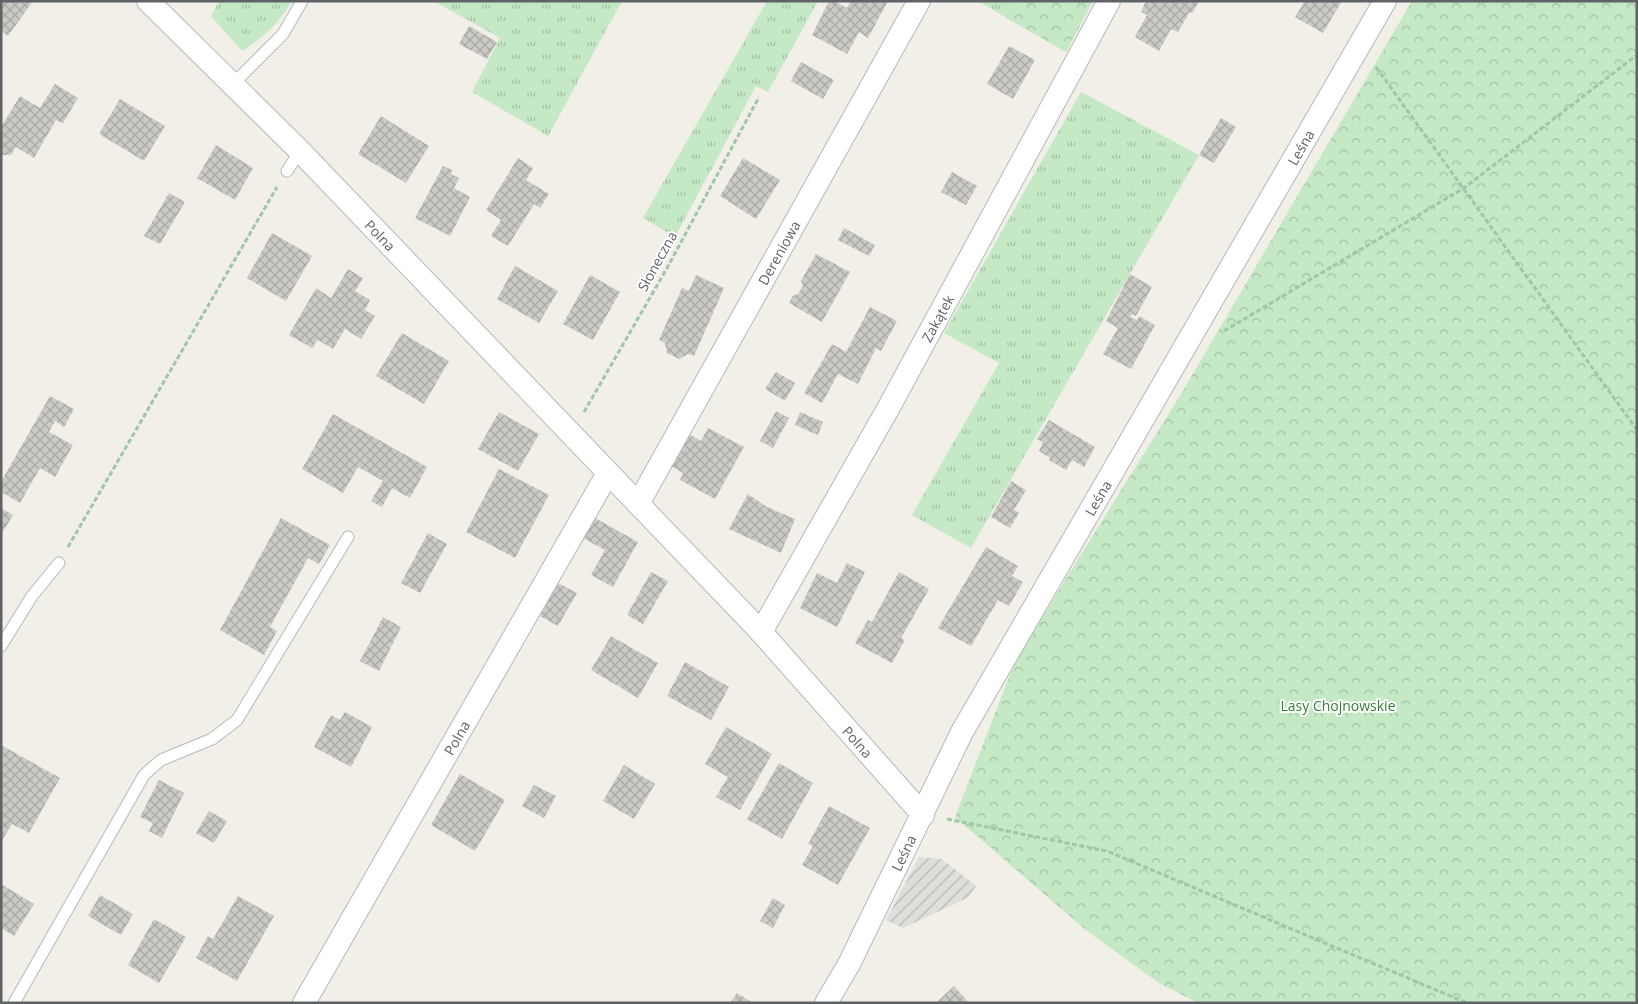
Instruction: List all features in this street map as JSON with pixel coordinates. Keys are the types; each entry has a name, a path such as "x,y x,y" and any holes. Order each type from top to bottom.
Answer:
{"street":[{"name":"Polna","path":"148,1 300,151 761,632 923,815"},
{"name":"Dereniowa","path":"638,504 919,1"},
{"name":"Zakątek","path":"761,632 889,407 1110,1"},
{"name":"Leśna","path":"826,1003 848,964 923,815 962,732 1385,1"},
{"name":"Polna","path":"304,1003 608,473"}],"lane":[{"path":"232,86 283,34 302,1"},
{"path":"287,170 300,151"},
{"path":"14,1003 144,776 161,760 212,739 236,720 348,537"},
{"path":"1,646 32,596 59,563"}],"path":[{"path":"1360,44 1637,430"},
{"path":"1222,332 1464,188 1637,55"},
{"name":"Słoneczna","path":"572,435 666,270 759,97"},
{"path":"59,563 287,170"},
{"path":"923,815 1107,851 1467,1003"}],"shaded area":[{"path":"919,857 942,859 976,886 969,897 903,928 886,920"}],"green space":[{"path":"219,1 292,1 270,29 242,51 211,16"},
{"path":"434,1 622,1 548,136 472,92 500,38"},
{"path":"767,1 818,1 768,92 756,86 675,237 643,218"},
{"path":"978,1 1019,1 1008,19"},
{"path":"1019,1 1093,1 1066,52 1008,19"},
{"name":"Lasy Chojnowskie","path":"1412,1 1637,1 1637,1003 1198,1003 1159,983 1087,931 955,817 1016,659 1181,394"},
{"path":"1081,92 1199,155 971,548 912,515 999,363 944,333"}],"building":[{"path":"1,1 33,1 8,36 1,31"},
{"path":"829,1 834,1 847,8 851,1 888,1 868,38 859,32 847,54 812,35"},
{"path":"1146,1 1199,1 1193,12 1189,13 1178,32 1171,29 1159,51 1135,37 1147,15 1141,12"},
{"path":"1305,1 1342,1 1323,33 1295,17"},
{"path":"469,26 497,42 487,59 459,44"},
{"path":"1009,46 1035,60 1013,99 987,84"},
{"path":"801,62 834,80 823,99 791,81"},
{"path":"55,84 78,98 63,123 56,120 34,158 16,147 11,155 1,155 1,127 20,96 40,108"},
{"path":"120,99 165,126 144,161 99,134"},
{"path":"381,116 429,146 406,183 358,154"},
{"path":"1221,118 1236,127 1214,163 1199,155"},
{"path":"216,145 253,168 235,200 197,178"},
{"path":"518,158 533,168 526,180 549,194 540,208 534,204 508,246 491,236 501,220 486,210"},
{"path":"743,158 780,180 756,219 720,196"},
{"path":"443,166 452,170 451,174 459,178 454,188 470,197 450,236 415,218"},
{"path":"952,172 977,186 966,205 941,192"},
{"path":"169,193 185,202 160,244 144,236"},
{"path":"844,228 875,245 869,256 838,240"},
{"path":"272,233 312,256 286,301 247,278"},
{"path":"816,254 850,272 822,322 789,303 803,286 801,281"},
{"path":"515,266 558,291 539,323 497,299"},
{"path":"348,269 363,278 355,291 370,300 365,310 375,316 361,339 345,329 333,349 318,340 312,348 289,335 316,288 331,298"},
{"path":"1130,274 1152,287 1136,316 1132,314 1130,317 1137,320 1139,316 1155,325 1131,369 1103,354 1118,328 1106,321"},
{"path":"590,275 620,292 593,340 563,324"},
{"path":"696,275 724,288 694,356 688,354 679,359 667,353 665,343 659,340 682,288 689,291"},
{"path":"870,307 897,321 881,351 876,348 858,384 838,374 822,403 804,393 832,344 846,352"},
{"path":"402,333 449,361 424,404 376,376"},
{"path":"776,372 795,383 785,401 765,389"},
{"path":"50,396 74,409 64,427 55,421 49,432 73,445 55,477 40,468 20,503 1,492 1,482"},
{"path":"776,411 789,418 773,448 760,441"},
{"path":"499,412 539,434 518,471 478,449"},
{"path":"800,412 823,422 818,435 795,425"},
{"path":"333,414 427,467 410,498 392,488 382,507 371,501 383,481 358,467 343,493 302,469"},
{"path":"1049,420 1095,447 1084,467 1072,460 1066,470 1049,460 1050,458 1039,451 1043,442 1037,439"},
{"path":"708,428 744,447 715,499 680,480 683,473 671,466 689,434 701,441"},
{"path":"499,469 549,495 515,558 466,532"},
{"path":"1011,481 1026,490 1014,510 1019,513 1010,528 991,517"},
{"path":"748,494 767,507 795,519 781,553 729,529"},
{"path":"1,508 13,515 1,535"},
{"path":"281,518 330,545 319,564 308,558 270,627 277,631 264,655 220,630"},
{"path":"595,518 638,542 613,587 591,575 605,550 583,538"},
{"path":"428,533 447,544 420,593 401,583"},
{"path":"986,547 1018,566 1012,576 1023,582 1009,606 998,600 971,646 938,628"},
{"path":"847,563 865,572 837,627 800,608 817,573 837,583"},
{"path":"651,572 668,581 643,624 627,615"},
{"path":"899,572 929,589 901,638 905,640 892,663 855,643 868,620 872,622"},
{"path":"558,583 577,593 558,626 540,616"},
{"path":"383,617 401,627 379,671 360,661"},
{"path":"611,636 658,663 638,698 591,670"},
{"path":"685,662 729,687 711,720 667,696"},
{"path":"345,712 372,727 351,767 314,747 331,715 340,720"},
{"path":"726,727 772,754 740,810 716,797 728,777 705,764"},
{"path":"1,745 60,778 29,833 12,824 1,842"},
{"path":"779,763 813,783 782,839 747,819"},
{"path":"624,765 655,784 634,819 603,801"},
{"path":"460,774 505,800 475,851 431,825"},
{"path":"159,780 184,793 162,838 149,831 153,823 140,817"},
{"path":"534,785 556,796 544,818 522,806"},
{"path":"829,806 870,828 838,885 802,865 813,846 808,844"},
{"path":"209,811 227,821 214,843 196,833"},
{"path":"1,884 34,904 14,936 1,928"},
{"path":"100,895 133,914 121,935 88,916"},
{"path":"238,896 274,916 237,981 196,958 208,936 213,939"},
{"path":"773,898 785,905 773,928 760,921"},
{"path":"154,919 186,937 159,983 128,965"},
{"path":"954,986 969,1003 936,1003"},
{"path":"737,993 753,1003 730,1003"}]}
